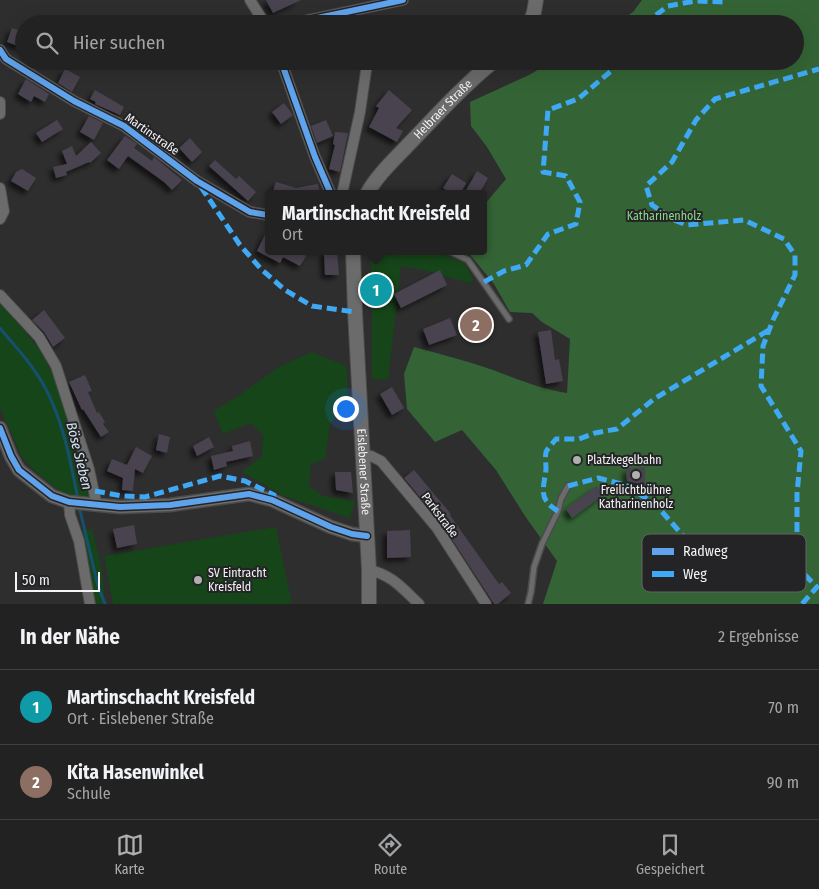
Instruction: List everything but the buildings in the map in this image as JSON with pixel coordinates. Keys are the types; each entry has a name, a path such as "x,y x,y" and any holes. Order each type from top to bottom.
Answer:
{"main road":[{"path":"533,15 536,0"},
{"name":"Helbraer Straße","path":"371,190 394,160 462,89 484,70"},
{"name":"Eislebener Straße","path":"354,255 353,278 369,570 369,604"}],"street":[{"path":"250,0 259,15"},
{"path":"331,15 402,0"},
{"name":"Martinstraße","path":"0,50 6,59 15,65"},
{"name":"Martinstraße","path":"24,70 74,101 124,126 197,180 250,212 265,214"},
{"path":"284,70 315,157 329,190"},
{"path":"343,190 365,88 366,70"},
{"path":"0,102 0,114"},
{"path":"0,188 4,211 0,219"},
{"path":"0,295 39,337 56,366 72,412 93,484 82,504 70,515 80,541 90,604"},
{"path":"0,428 11,456 19,470 52,496 82,504 120,507 170,506 249,494 272,500 331,527 352,534 367,536"},
{"name":"Parkstraße","path":"362,456 371,456 381,462 437,528 486,604"},
{"path":"369,570 380,572 392,578 419,604"}],"lane":[{"path":"457,255 468,260 509,319"},
{"path":"528,604 534,568 542,544 568,486"}],"green space":[{"name":"Katharinenholz","path":"642,0 819,0 819,604 543,604 557,561 525,516 496,470 462,430 435,442 407,409 404,374 414,347 493,370 538,386 567,393 570,339 542,322 532,313 510,312 494,284 470,255 487,255 487,201 506,179 487,147 471,126 470,102 538,70 804,70 804,15 629,15"},
{"path":"370,255 443,255 464,263 474,280 469,283 424,270 401,266 388,380 372,379 372,275"},
{"path":"0,303 38,347 56,380 89,497 72,496 58,490 36,472 22,457 0,408"},
{"path":"311,352 347,366 348,391 342,409 330,423 325,459 311,464 309,486 323,496 355,501 350,518 284,496 242,472 262,456 263,435 251,423 223,434 214,411 279,367"},
{"name":"SV Eintracht Kreisfeld","path":"276,527 292,604 113,604 104,556"},
{"path":"92,529 102,570 105,604 95,604 81,530"}],"waterway":[{"name":"Böse Sieben","path":"0,328 30,364 51,399 63,432 78,500"},
{"name":"Böse Sieben","path":"79,506 98,586 105,604"}],"marked path":[{"path":"656,15 668,6 695,1 724,2 725,0"},
{"path":"797,534 797,494 801,451 761,386 763,346 773,320 795,275 795,255 784,239 744,220 687,225 674,220 652,205 646,186 672,162 696,120 715,99 819,69"},
{"path":"484,282 504,271 526,265 548,234 576,224 580,202 566,176 543,172 548,110 578,99 612,70"},
{"path":"201,187 240,245 261,269 285,290 312,306 355,312"},
{"path":"558,511 551,507 543,493 546,452 556,439 579,439 595,433 617,429 654,399 769,330"},
{"path":"95,491 122,496 145,497 220,476 245,481 274,495 273,498"},
{"path":"568,486 598,478 626,485 656,505 682,534"},
{"path":"802,604 817,587 806,576"}],"cycle path":[{"path":"332,15 403,0"},
{"path":"0,50 6,59 15,65"},
{"path":"24,70 74,101 124,126 197,181 250,212 265,214"},
{"path":"284,70 315,157 329,190"},
{"path":"0,428 11,456 19,470 52,496 69,502 120,507 170,505 249,494 272,500 331,527 352,534 367,536"}],"place":[{"name":"Martinschacht Kreisfeld","path":"376,290"},
{"name":"Kita Hasenwinkel","path":"476,325"},
{"name":"Platzkegelbahn","path":"577,460"},
{"name":"Freilichtbühne Katharinenholz","path":"636,475"},
{"name":"SV Eintracht Kreisfeld","path":"198,580"}]}
